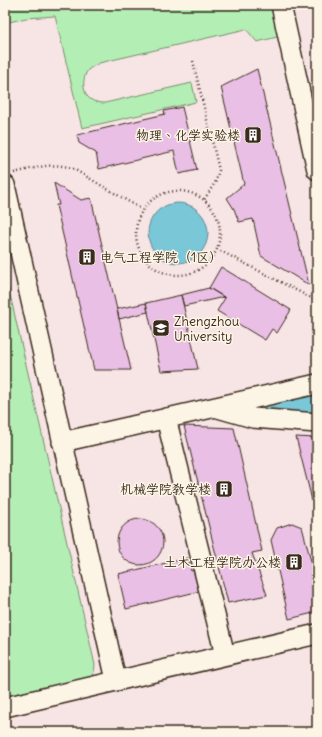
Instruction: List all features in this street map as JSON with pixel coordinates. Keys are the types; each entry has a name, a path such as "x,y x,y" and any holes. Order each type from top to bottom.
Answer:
{"lane":[{"path":"281,5 317,170"},
{"path":"9,179 62,442 116,680"},
{"path":"62,442 317,384"},
{"path":"216,407 253,418 317,423"},
{"path":"166,418 225,655"},
{"path":"5,707 317,634"}],"path":[{"path":"193,61 219,170 216,182 204,200"},
{"path":"9,179 51,165 61,165 72,168 143,210"},
{"path":"174,191 183,191 204,200 211,207 218,221 220,237 217,249 211,260 191,273 173,275 164,273 156,268 148,262 143,255 136,237 139,219 143,210 156,197 164,193 174,191"},
{"path":"217,249 317,301"}],"green space":[{"path":"5,5 274,5 281,36 257,42 246,29 99,63 88,70 84,81 85,93 93,101 105,103 192,83 196,102 82,128 55,16 26,18 5,23"},
{"path":"5,273 95,665 94,672 91,677 5,697"}],"water":[{"path":"172,203 184,203 195,208 203,216 208,227 206,245 195,258 184,263 172,263 161,258 153,250 148,239 148,227 153,216 161,208"},
{"path":"317,393 317,415 253,409 252,407"}],"building":[{"name":"物理、化学实验楼","path":"257,69 309,285 261,256 253,219 239,222 234,209 227,198 244,184 221,87"},
{"path":"182,107 197,170 179,174 174,151 99,169 96,153 79,143 77,135 165,114 164,111"},
{"name":"电气工程学院（1区）","path":"54,183 81,200 91,198 131,370 94,370 56,205 59,205"},
{"path":"221,267 291,310 277,333 272,329 265,340 217,311 225,298 209,288"},
{"path":"209,288 224,297 184,306 181,295"},
{"path":"181,295 198,369 161,371 146,303"},
{"path":"146,303 148,312 119,319 117,309"},
{"name":"机械学院教学楼","path":"184,426 234,428 262,551 252,553 267,595 228,603"},
{"path":"296,437 317,438 317,520"},
{"path":"140,519 153,523 159,529 163,542 159,555 153,561 140,565 127,561 121,555 117,542 121,529 127,523"},
{"name":"土木工程学院办公楼","path":"292,523 302,527 317,584 317,612 289,619 271,540 277,528"},
{"path":"188,558 191,571 199,569 204,590 126,609 118,574"}],"place":[{"name":"物理、化学实验楼","path":"253,135"},
{"name":"电气工程学院（1区）","path":"87,257"},
{"name":"Zhengzhou University","path":"161,328"},
{"name":"机械学院教学楼","path":"224,489"},
{"name":"土木工程学院办公楼","path":"294,562"}]}
